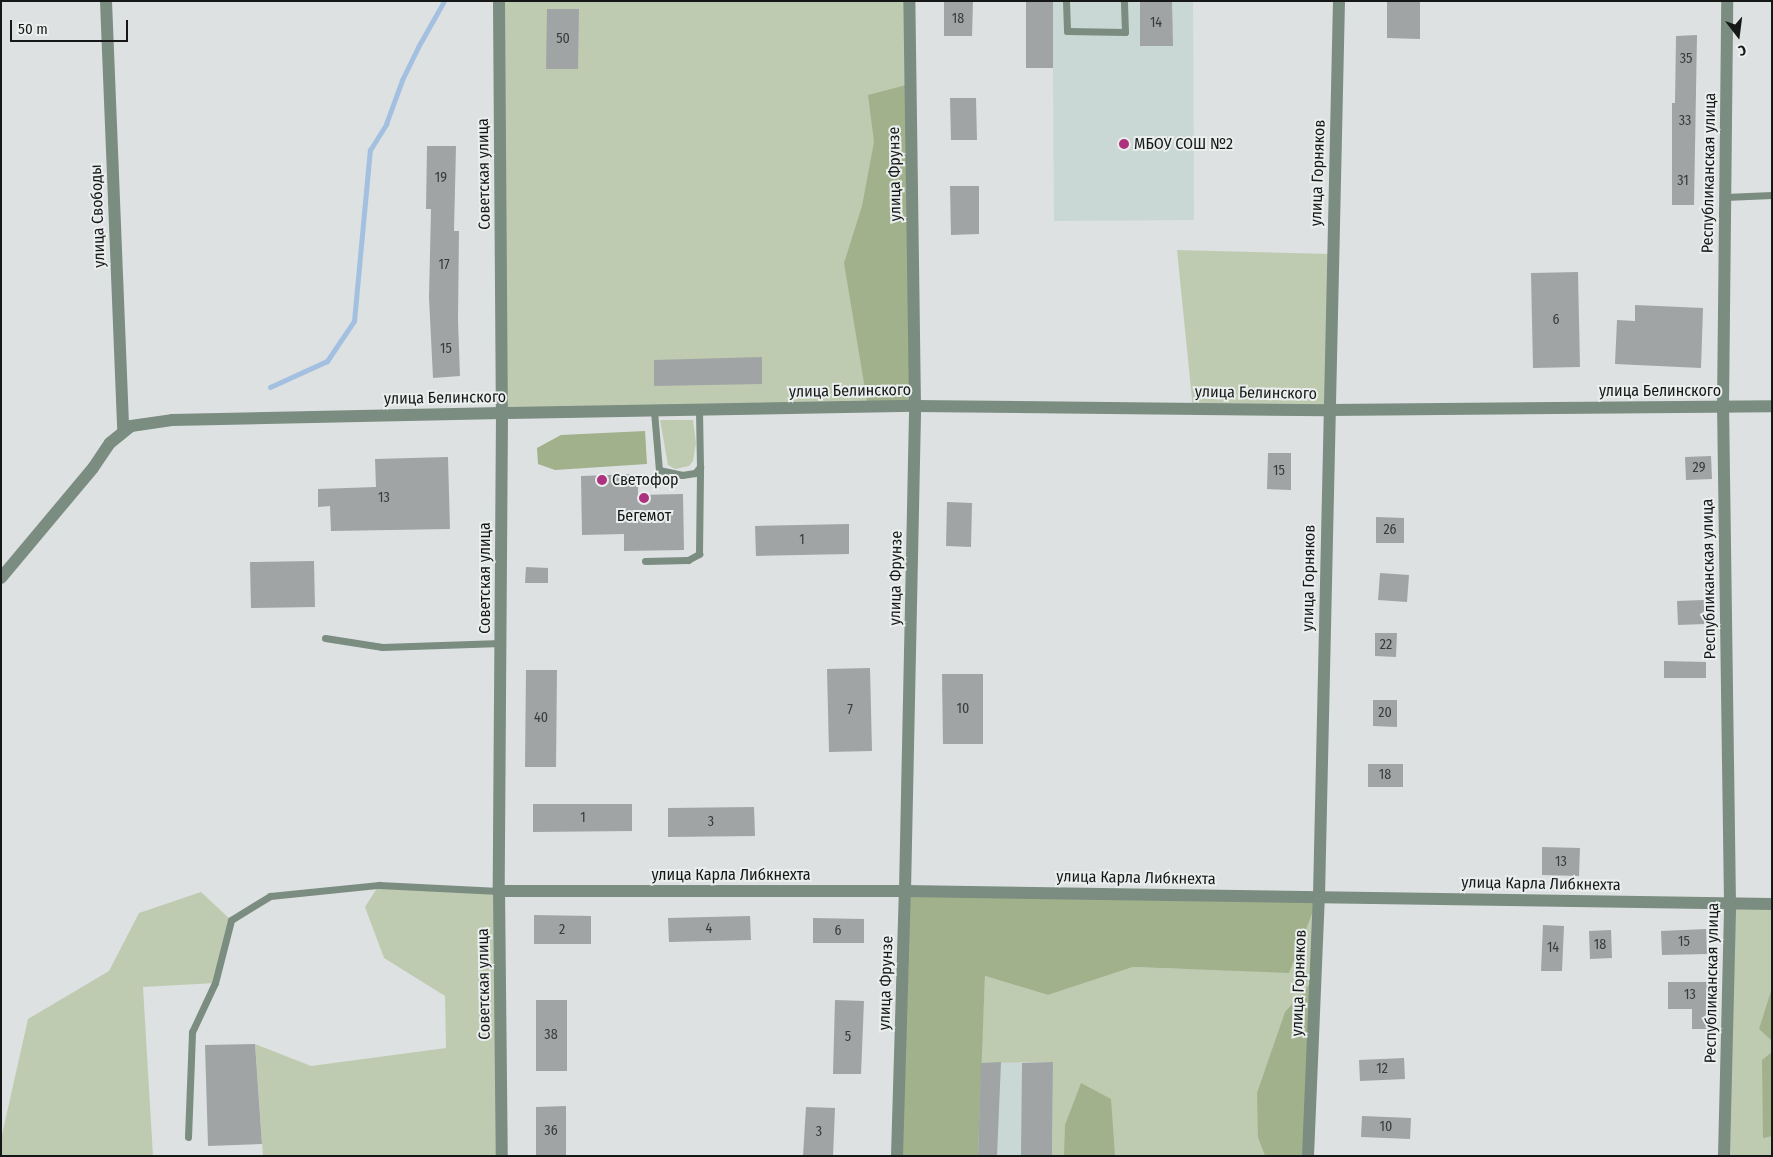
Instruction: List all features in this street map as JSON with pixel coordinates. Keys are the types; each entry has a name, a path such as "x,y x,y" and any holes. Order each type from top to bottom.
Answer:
{"street":[{"name":"улица Свободы","path":"106,1 123,430"},
{"name":"Советская улица","path":"499,1 502,413 499,892 502,1156"},
{"name":"улица Фрунзе","path":"897,1156 905,891 915,406 909,1"},
{"name":"улица Горняков","path":"1308,1156 1319,896 1339,1"},
{"name":"Республиканская улица","path":"1724,1156 1730,904 1723,407 1727,1"},
{"name":"улица Белинского","path":"123,430 131,426 172,420 915,406 1329,410 1772,406"},
{"path":"1,578 123,430"},
{"name":"улица Карла Либкнехта","path":"499,892 905,891 1772,904"}],"lane":[{"path":"1066,1 1067,32 1125,32 1124,1"},
{"path":"1725,197 1772,195"},
{"path":"645,561 688,560 699,554 699,410"},
{"path":"654,411 659,470 682,475 695,473 700,467"},
{"path":"325,638 382,647 501,643"},
{"path":"188,1137 192,1032 215,983 231,920 270,896 379,885 499,892"}],"shaded area":[{"name":"МБОУ СОШ №2","path":"1026,1 1193,1 1194,220 1054,221 1053,68 1026,68"},
{"path":"1053,1062 1052,1156 978,1156 981,1063"}],"green space":[{"path":"499,1 909,1 915,406 502,413"},
{"path":"910,84 915,406 868,407 844,263 862,206 874,142 868,95"},
{"path":"1177,250 1332,254 1329,410 1193,409"},
{"path":"660,420 693,420 696,443 693,461 689,466 675,469 668,465"},
{"path":"645,431 647,464 555,470 538,464 537,448 561,435"},
{"path":"379,885 499,891 502,1156 263,1156 255,1044 311,1066 446,1048 445,996 384,958 365,907"},
{"path":"905,891 1319,896 1289,973 1133,967 1048,995 985,976 978,1156 897,1156"},
{"path":"201,892 231,920 215,983 143,987 153,1156 1,1156 1,1139 28,1019 109,971 139,913"},
{"path":"1319,896 1315,978 1258,1138 1265,1156 1052,1156 1053,1062 981,1063 985,976 1048,995 1133,967 1184,969"},
{"path":"1730,904 1772,904 1772,1156 1724,1156"},
{"path":"1315,978 1308,1156 1265,1156 1258,1138 1257,1093 1285,1012"},
{"path":"1772,988 1772,1041 1759,1029"},
{"path":"1772,1052 1772,1136 1763,1138 1762,1060"},
{"path":"1081,1083 1111,1099 1115,1156 1064,1156 1065,1125"}],"building":[{"path":"944,1 973,1 972,36 944,36"},
{"path":"1026,1 1053,1 1053,68 1026,68"},
{"path":"1140,1 1172,1 1173,46 1140,46"},
{"path":"1387,1 1420,1 1420,39 1387,38"},
{"path":"547,9 579,9 578,69 546,69"},
{"path":"1697,35 1694,205 1672,205 1672,103 1675,103 1676,36"},
{"path":"950,98 976,98 977,140 951,140"},
{"path":"427,146 456,146 454,231 459,231 458,320 460,376 433,378 429,298 431,209 426,209"},
{"path":"950,186 979,186 979,234 951,235"},
{"path":"1578,272 1580,367 1533,368 1531,273"},
{"path":"1635,305 1703,308 1701,368 1615,364 1617,320 1635,321"},
{"path":"762,357 762,384 654,386 654,360"},
{"path":"1268,453 1291,453 1291,490 1267,489"},
{"path":"1711,456 1712,479 1686,480 1685,457"},
{"path":"448,457 450,529 331,531 330,506 318,507 318,489 376,487 375,459"},
{"path":"638,474 638,495 683,494 684,550 624,551 624,534 582,535 581,476"},
{"path":"947,502 972,503 971,547 946,546"},
{"path":"1376,517 1404,518 1404,543 1376,543"},
{"path":"849,524 849,554 756,556 755,526"},
{"path":"314,561 315,607 251,608 250,562"},
{"path":"526,567 548,568 548,583 525,583"},
{"path":"1380,573 1409,575 1407,602 1378,600"},
{"path":"1704,600 1705,624 1678,625 1677,601"},
{"path":"1375,633 1397,633 1396,657 1375,656"},
{"path":"1664,661 1706,662 1706,678 1664,678"},
{"path":"870,668 872,751 829,752 827,669"},
{"path":"526,670 557,670 556,767 525,767"},
{"path":"942,674 983,674 983,744 943,744"},
{"path":"1373,700 1397,700 1397,727 1373,726"},
{"path":"1368,764 1403,764 1403,787 1368,787"},
{"path":"533,804 632,804 632,831 533,832"},
{"path":"754,807 755,836 668,837 668,808"},
{"path":"1542,847 1580,848 1579,876 1542,875"},
{"path":"534,915 591,916 591,944 534,944"},
{"path":"750,916 751,940 669,942 668,918"},
{"path":"813,918 864,919 864,943 813,943"},
{"path":"1543,925 1564,926 1562,971 1541,971"},
{"path":"1706,929 1707,954 1662,955 1661,931"},
{"path":"1611,930 1612,958 1590,959 1589,931"},
{"path":"1668,982 1712,982 1712,1029 1692,1029 1692,1009 1668,1009"},
{"path":"536,1000 567,1000 567,1071 536,1071"},
{"path":"835,1000 864,1001 861,1074 833,1074"},
{"path":"255,1044 262,1144 208,1146 205,1045"},
{"path":"1404,1058 1405,1079 1360,1081 1359,1060"},
{"path":"1001,1062 997,1156 978,1156 981,1063"},
{"path":"1053,1062 1052,1156 1021,1156 1022,1063"},
{"path":"566,1106 566,1156 536,1156 536,1107"},
{"path":"806,1107 835,1108 833,1156 803,1156"},
{"path":"1362,1116 1411,1118 1410,1139 1361,1137"}],"waterway":[{"path":"270,387 327,361 354,321 370,150 386,124 402,80 418,47 444,1"}],"place":[{"name":"МБОУ СОШ №2","path":"1124,144"},
{"name":"Светофор","path":"602,480"},
{"name":"Бегемот","path":"644,498"}]}
